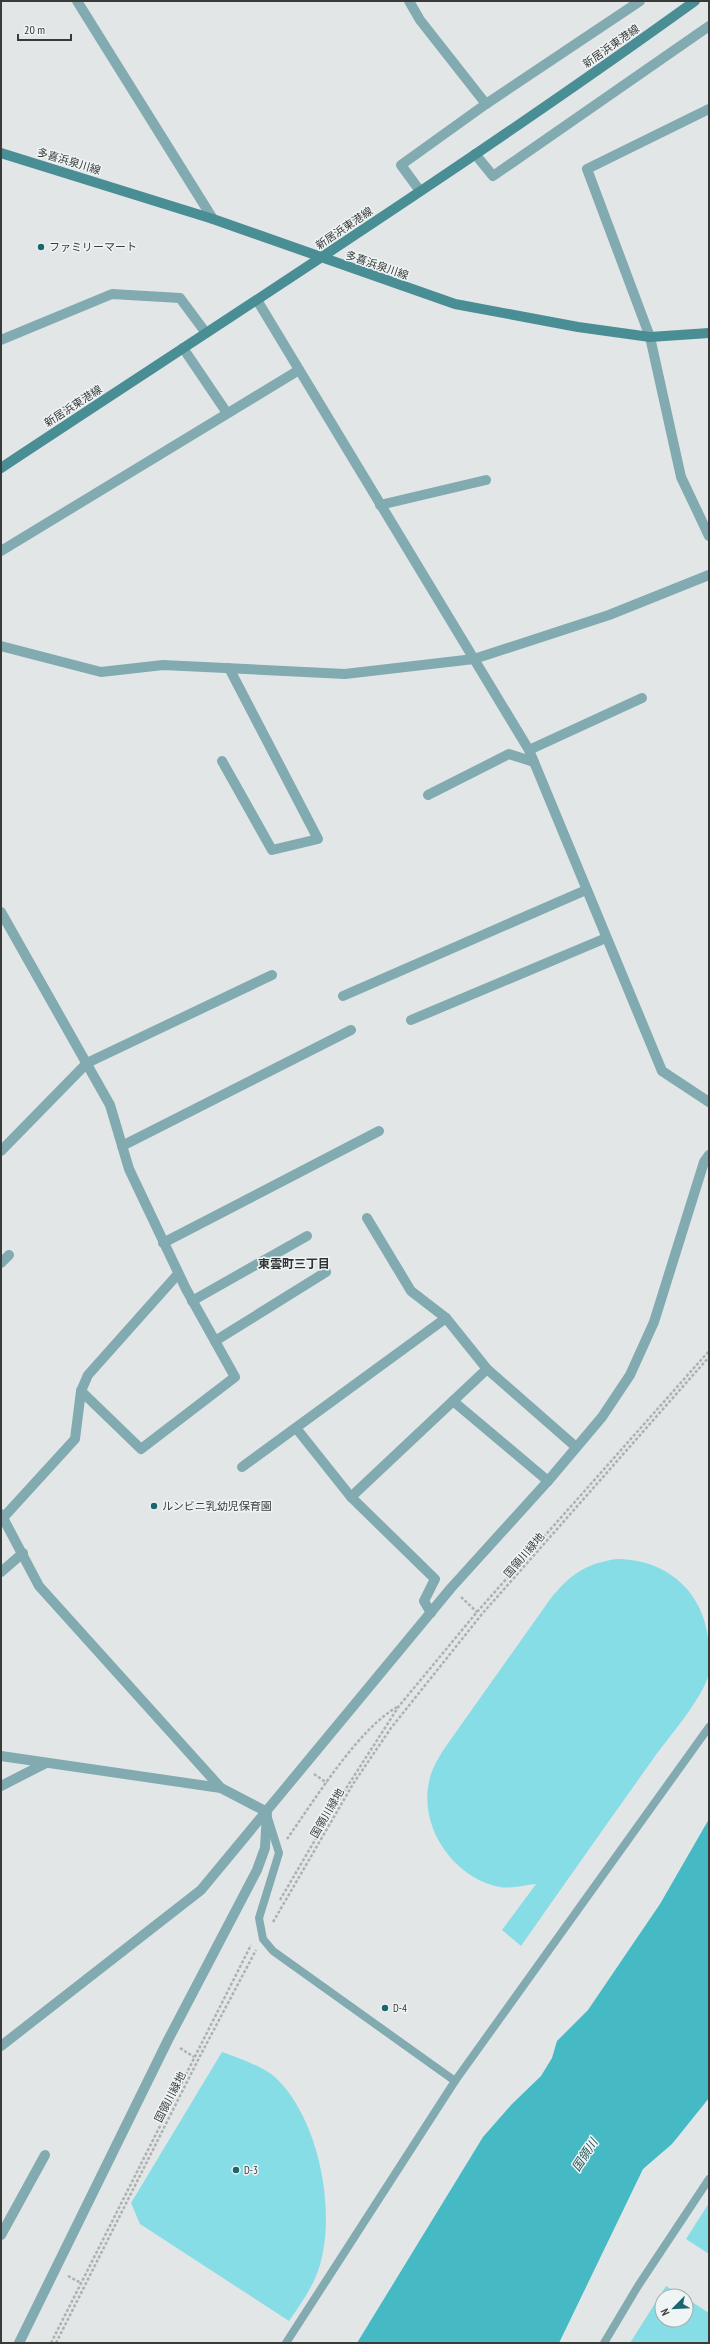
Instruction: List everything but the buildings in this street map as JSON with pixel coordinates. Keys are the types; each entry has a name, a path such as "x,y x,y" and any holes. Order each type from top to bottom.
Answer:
{"main road":[{"name":"新居浜東港線","path":"1,468 321,258 615,59 695,1"},
{"name":"多喜浜泉川線","path":"1,152 213,219 455,304 650,337 709,333"}],"street":[{"path":"77,1 213,219"},
{"path":"409,1 420,20 486,104"},
{"path":"420,191 401,165 486,104 640,1"},
{"path":"475,154 493,176 709,26"},
{"path":"709,109 587,169 650,337 681,477 709,536"},
{"path":"1,340 112,294 180,298 206,333"},
{"path":"257,300 528,750 662,1072 709,1102"},
{"path":"183,348 227,413"},
{"path":"1,551 299,370"},
{"path":"380,505 486,480"},
{"path":"1,646 101,672 163,665 345,674 474,659 609,614 709,575"},
{"path":"222,761 272,850 318,838 229,668"},
{"path":"528,750 642,698"},
{"path":"428,795 509,754 534,762"},
{"path":"343,996 586,890"},
{"path":"1,912 110,1105 129,1169 178,1274 235,1377 141,1449 82,1390"},
{"path":"411,1020 606,938"},
{"path":"1,1151 87,1064 272,975"},
{"path":"122,1146 351,1030"},
{"path":"163,1242 379,1131"},
{"path":"1,2046 201,1890 451,1588 548,1481 602,1417 630,1375 654,1322 704,1162 709,1155"},
{"path":"367,1218 411,1291 446,1318 487,1369 576,1447"},
{"path":"192,1301 307,1236"},
{"path":"1,1263 9,1255"},
{"path":"215,1341 326,1272"},
{"path":"178,1274 88,1375 82,1390 74,1439 2,1516 23,1553 39,1586 221,1788"},
{"path":"242,1467 446,1318"},
{"path":"352,1497 487,1369"},
{"path":"453,1401 548,1481"},
{"path":"296,1428 352,1497 436,1579 424,1600 430,1613"},
{"path":"1,1572 23,1553"},
{"path":"1,1756 221,1788 267,1812"},
{"path":"1,1786 46,1763"},
{"path":"19,2343 168,2040 257,1870 265,1848 267,1812"},
{"path":"1,2235 45,2155"}],"lane":[{"path":"286,2343 455,2081 709,1727"},
{"path":"267,1812 279,1853 259,1918 263,1939 273,1951 455,2081"},
{"path":"604,2343 638,2286 709,2179"}],"path":[{"path":"276,1906 336,1804 399,1706 477,1612 709,1351"},
{"name":"国領川緑地","path":"56,2343 200,2056 263,1939 353,1784 391,1728 482,1614 709,1357"},
{"path":"451,1588 477,1612"},
{"path":"279,1853 327,1783 368,1730 384,1714 399,1706"},
{"path":"51,2343 249,1948 262,1931"}],"shaded area":[{"path":"616,1559 636,1561 654,1566 670,1574 683,1585 694,1598 702,1614 707,1632 709,1673 706,1683 693,1705 521,1946 502,1930 536,1884 500,1887 483,1882 468,1873 455,1862 435,1833 429,1817 427,1799 431,1773 444,1749 551,1598 565,1582 579,1571 605,1561"},
{"name":"D-3","path":"222,2052 259,2067 277,2079 292,2097 304,2118 313,2142 320,2168 325,2194 326,2221 324,2245 319,2268 313,2282 306,2296 289,2321 140,2224 131,2203"},
{"path":"709,2203 709,2254 686,2239"},
{"path":"694,2303 709,2313 709,2343 630,2343 654,2305 654,2328 694,2328"}],"water":[{"name":"国領川","path":"709,1819 709,2098 672,2144 643,2169 559,2343 357,2343 483,2137 511,2105 541,2076 552,2058 557,2041 588,2010 660,1904"}],"place":[{"name":"ファミリーマート","path":"41,247"},
{"name":"ルンビニ乳幼児保育園","path":"154,1506"},
{"name":"D-4","path":"385,2008"},
{"name":"D-3","path":"236,2170"}],"district":[{"name":"東雲町三丁目","path":"294,1264"}]}
